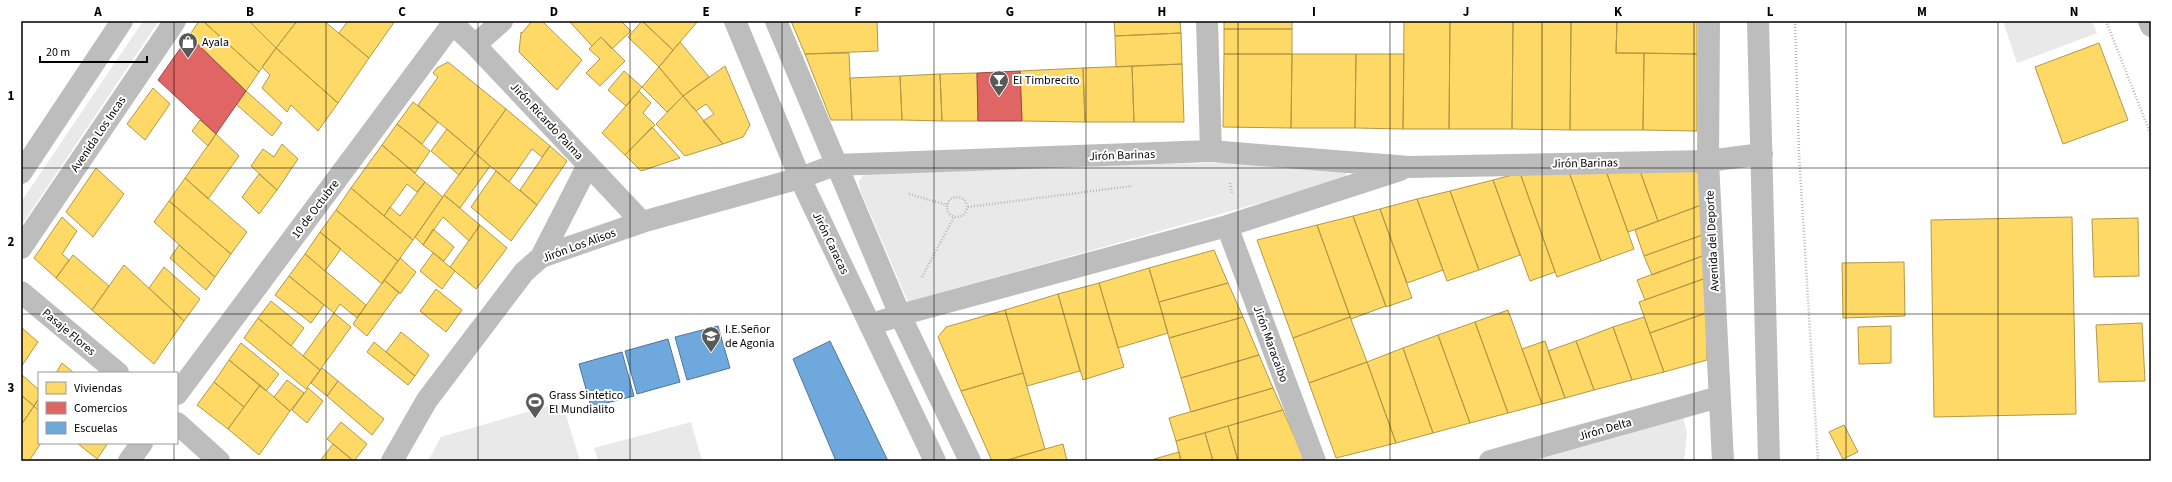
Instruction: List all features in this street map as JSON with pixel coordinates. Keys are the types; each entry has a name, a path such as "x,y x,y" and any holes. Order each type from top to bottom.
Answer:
{"street":[{"path":"21,173 122,21"},
{"name":"Avenida Los Incas","path":"21,248 175,21"},
{"path":"475,45 502,21"},
{"name":"Jirón Caracas","path":"735,21 800,178 934,461"},
{"path":"776,21 835,165 900,315 970,461"},
{"path":"1208,21 1211,151"},
{"name":"Avenida del Deporte","path":"1709,21 1708,161 1723,461"},
{"path":"1758,21 1768,461"},
{"path":"2149,21 2151,26"},
{"name":"Jirón Ricardo Palma","path":"451,22 475,45 642,222"},
{"name":"10 de Octubre","path":"178,393 451,22"},
{"name":"Jirón Barinas","path":"835,165 1211,151 1409,167 1708,161 1762,154"},
{"path":"541,257 588,165"},
{"name":"Jirón Los Alisos","path":"392,461 427,400 524,272 541,257 642,222 800,178 835,165"},
{"name":"Jirón Barinas","path":"870,325 900,315 1227,226 1409,167"},
{"name":"Jirón Maracaibo","path":"1227,226 1315,461"},
{"name":"Pasaje Flores","path":"21,292 117,372"},
{"name":"Jirón Delta","path":"1490,461 1719,397"},
{"path":"178,424 219,461"},
{"path":"129,461 141,444"}],"path":[{"path":"1795,21 1799,153 1818,461"},
{"path":"2106,21 2151,135"},
{"path":"1230,181 1233,195"},
{"path":"968,207 1134,186"},
{"path":"954,217 947,210 947,205 953,197 963,198 968,207"},
{"path":"900,315 954,217 964,215 968,207"}],"shaded area":[{"path":"143,21 159,21 21,226 21,202"},
{"path":"2003,21 2092,21 2097,33 2017,63"},
{"path":"1226,163 1347,172 1345,179 908,302 860,190 859,181 864,175 879,167"},
{"name":"Grass Sintetico El Mundialito","path":"562,402 580,461 428,461 441,437"},
{"path":"1683,417 1687,432 1684,461 1518,461"},
{"path":"691,422 702,461 598,461 594,448"}],"building: Viviendas":[{"path":"199,21 203,21 259,72 246,91 189,36"},
{"path":"203,21 249,21 276,48 259,72"},
{"path":"249,21 297,21 276,48"},
{"path":"297,21 324,21 369,58 338,103 276,48"},
{"path":"348,21 395,21 369,58 339,33"},
{"path":"532,21 542,21 582,60 557,90 519,52 521,32 522,33"},
{"path":"569,21 621,21 631,31 612,49 601,37 592,46"},
{"path":"642,21 698,21 673,50"},
{"path":"642,21 673,50 659,67 628,37"},
{"path":"791,21 877,21 878,51 805,54"},
{"path":"1114,21 1180,21 1181,33 1115,36"},
{"path":"1224,21 1292,21 1292,29 1224,29"},
{"path":"1404,21 1450,21 1449,129 1403,129"},
{"path":"1450,21 1513,21 1512,129 1449,129"},
{"path":"1513,21 1571,21 1570,130 1512,129"},
{"path":"1571,21 1617,21 1616,53 1644,53 1643,130 1570,130"},
{"path":"1617,21 1697,21 1697,54 1616,53"},
{"path":"1224,29 1292,29 1292,54 1224,54"},
{"path":"1181,33 1182,64 1116,67 1115,36"},
{"path":"601,37 625,61 600,86 586,73 600,59 589,49"},
{"path":"680,42 709,77 683,96 659,67"},
{"path":"2099,43 2128,120 2063,144 2035,67"},
{"path":"276,48 338,103 318,131 291,105 287,112 262,88 270,75 262,67"},
{"path":"849,53 852,120 831,120 805,54"},
{"path":"1644,53 1697,54 1697,131 1643,130"},
{"path":"1224,54 1292,54 1291,128 1223,127"},
{"path":"1292,54 1356,54 1355,128 1291,128"},
{"path":"1356,54 1404,54 1403,129 1355,128"},
{"path":"448,62 506,109 475,153 418,105 438,77 433,73 437,68"},
{"path":"1182,64 1184,122 1134,122 1132,66"},
{"path":"725,66 750,125 743,137 723,144 703,121 714,114 706,104 696,111 683,96"},
{"path":"1132,66 1134,122 1085,122 1083,68"},
{"path":"659,67 683,96 667,112 642,87"},
{"path":"1083,68 1085,122 1022,121 1020,71"},
{"path":"624,71 642,87 626,106 608,90"},
{"path":"977,73 978,121 942,121 940,74"},
{"path":"940,74 942,121 902,120 900,76"},
{"path":"900,76 902,120 852,120 850,78"},
{"path":"153,88 170,104 145,140 127,124"},
{"path":"246,91 282,123 272,136 236,104"},
{"path":"639,91 651,103 643,113 655,125 625,155 602,133"},
{"path":"683,96 723,144 685,156 656,124"},
{"path":"413,102 438,122 422,144 397,124"},
{"path":"506,109 550,146 542,157 532,149 509,182 475,153"},
{"path":"200,120 216,134 208,146 192,131"},
{"path":"397,124 430,151 415,173 382,145"},
{"path":"652,127 680,158 641,171 625,155"},
{"path":"447,129 475,153 459,175 431,151"},
{"path":"216,134 239,156 208,199 185,178"},
{"path":"282,144 298,159 277,190 251,166 263,149 274,157"},
{"path":"382,145 425,182 417,192 407,184 384,216 351,188"},
{"path":"550,146 567,161 537,205 520,190"},
{"path":"475,153 490,166 460,208 444,195"},
{"path":"96,168 124,194 93,237 66,212"},
{"path":"1697,170 1704,191 1704,204 1658,221 1640,171"},
{"path":"496,171 537,205 511,241 471,207"},
{"path":"1606,171 1634,249 1601,261 1569,172"},
{"path":"1606,171 1640,171 1658,221 1628,232"},
{"path":"1569,172 1601,261 1557,277 1520,173"},
{"path":"1520,173 1555,272 1530,281 1493,180"},
{"path":"259,174 277,190 259,214 242,197"},
{"path":"185,178 247,232 231,254 169,201"},
{"path":"1493,180 1520,255 1479,270 1450,191"},
{"path":"425,182 443,197 413,240 384,216 390,207 400,216"},
{"path":"351,188 413,240 398,261 336,210"},
{"path":"1450,191 1479,270 1447,281 1417,199"},
{"path":"444,195 480,225 469,241 443,217 423,245 415,237"},
{"path":"1417,199 1443,270 1407,283 1380,209"},
{"path":"169,201 231,254 215,277 154,222"},
{"path":"1704,204 1705,234 1644,256 1635,230"},
{"path":"1380,209 1412,298 1386,307 1353,216"},
{"path":"336,210 398,261 382,284 320,232"},
{"path":"1353,216 1386,306 1351,319 1317,225"},
{"path":"62,217 77,231 62,254 69,260 56,278 34,258"},
{"path":"2072,217 2076,414 1934,417 1931,220"},
{"path":"2138,218 2139,276 2094,277 2092,219"},
{"path":"480,225 507,248 476,289 450,267"},
{"path":"1317,225 1350,317 1293,338 1257,240"},
{"path":"433,229 454,247 444,261 423,245"},
{"path":"320,232 341,249 325,271 305,254"},
{"path":"1705,234 1705,255 1652,275 1644,256"},
{"path":"179,245 215,277 206,290 170,258"},
{"path":"1214,250 1228,283 1159,302 1149,268"},
{"path":"433,253 455,271 442,289 420,271"},
{"path":"305,254 366,305 357,318 340,304 334,313 289,276"},
{"path":"73,255 109,286 92,310 56,278"},
{"path":"1705,255 1706,278 1645,300 1637,280"},
{"path":"400,258 416,272 400,294 384,280"},
{"path":"1904,262 1905,316 1843,318 1842,263"},
{"path":"124,265 184,321 154,364 92,310"},
{"path":"164,267 200,299 184,321 149,288"},
{"path":"1149,268 1168,333 1118,348 1099,283"},
{"path":"289,276 324,305 311,323 275,295"},
{"path":"1706,278 1706,313 1650,333 1639,302"},
{"path":"384,280 399,292 367,336 353,324"},
{"path":"1099,283 1124,367 1083,380 1058,294"},
{"path":"1228,283 1243,317 1169,338 1159,302"},
{"path":"436,289 462,310 446,332 420,311"},
{"path":"1058,294 1080,371 1027,386 1005,310"},
{"path":"271,301 304,328 291,346 258,318"},
{"path":"1005,310 1023,373 961,391 938,337 946,327"},
{"path":"1508,310 1542,404 1508,413 1475,322"},
{"path":"334,313 351,327 320,370 303,356"},
{"path":"1706,313 1707,360 1664,372 1650,333"},
{"path":"1243,317 1259,355 1181,378 1169,338"},
{"path":"1350,317 1367,362 1309,383 1293,338"},
{"path":"1644,317 1664,372 1632,380 1613,327"},
{"path":"258,318 320,370 306,389 244,338"},
{"path":"1475,322 1508,413 1470,423 1438,335"},
{"path":"2142,323 2145,381 2099,382 2096,325"},
{"path":"1891,326 1891,363 1859,364 1858,327"},
{"path":"21,327 38,342 21,367"},
{"path":"1613,327 1632,380 1594,390 1576,341"},
{"path":"401,332 429,355 415,376 386,352"},
{"path":"1438,335 1470,423 1433,433 1403,348"},
{"path":"1545,341 1565,398 1542,404 1522,349"},
{"path":"1576,341 1594,390 1565,398 1548,351"},
{"path":"374,342 415,376 408,385 367,352"},
{"path":"241,343 279,374 266,391 229,360"},
{"path":"1403,348 1433,433 1396,443 1367,362"},
{"path":"1259,355 1273,388 1191,412 1181,378"},
{"path":"229,360 260,385 244,407 214,382"},
{"path":"1367,362 1396,443 1336,458 1309,383"},
{"path":"62,363 73,372 57,372"},
{"path":"322,368 338,381 327,396 311,383"},
{"path":"1023,373 1045,449 1004,461 992,461 961,391"},
{"path":"21,374 38,389 38,400 34,406 21,395"},
{"path":"287,380 304,393 290,411 274,397"},
{"path":"338,381 384,419 372,435 327,396"},
{"path":"214,382 244,407 228,429 197,405"},
{"path":"260,385 290,411 259,455 228,429"},
{"path":"308,388 323,401 307,423 292,410"},
{"path":"1273,388 1283,410 1176,441 1169,418"},
{"path":"21,395 34,406 21,425"},
{"path":"38,400 38,410 34,406"},
{"path":"34,406 38,410 38,444 40,444 29,461 21,461 21,425"},
{"path":"1283,410 1305,461 1238,461 1228,426"},
{"path":"341,422 367,444 354,461 327,439"},
{"path":"1844,425 1858,452 1843,459 1829,432"},
{"path":"1228,426 1238,461 1213,461 1205,433"},
{"path":"1205,433 1213,461 1181,461 1176,441"},
{"path":"78,444 107,444 97,459"},
{"path":"333,444 353,461 320,461"},
{"path":"1063,444 1067,461 1004,461 1045,449"},
{"path":"1179,452 1181,461 1155,461 1154,459"}],"building: Comercios":[{"path":"189,36 246,91 216,134 158,80"},
{"name":"El Timbrecito","path":"1020,71 1022,121 978,121 977,73"}],"building: Escuelas":[{"path":"718,326 730,368 687,380 675,337"},
{"path":"668,339 680,382 637,394 625,351"},
{"path":"830,341 888,461 836,461 793,359"},
{"path":"622,352 634,396 591,407 579,364"}],"place":[{"name":"Ayala","path":"188,59"},
{"name":"El Timbrecito","path":"999,97"},
{"name":"I.E.Señor de Agonia","path":"711,353"},
{"name":"Grass Sintetico El Mundialito","path":"535,419"}]}
